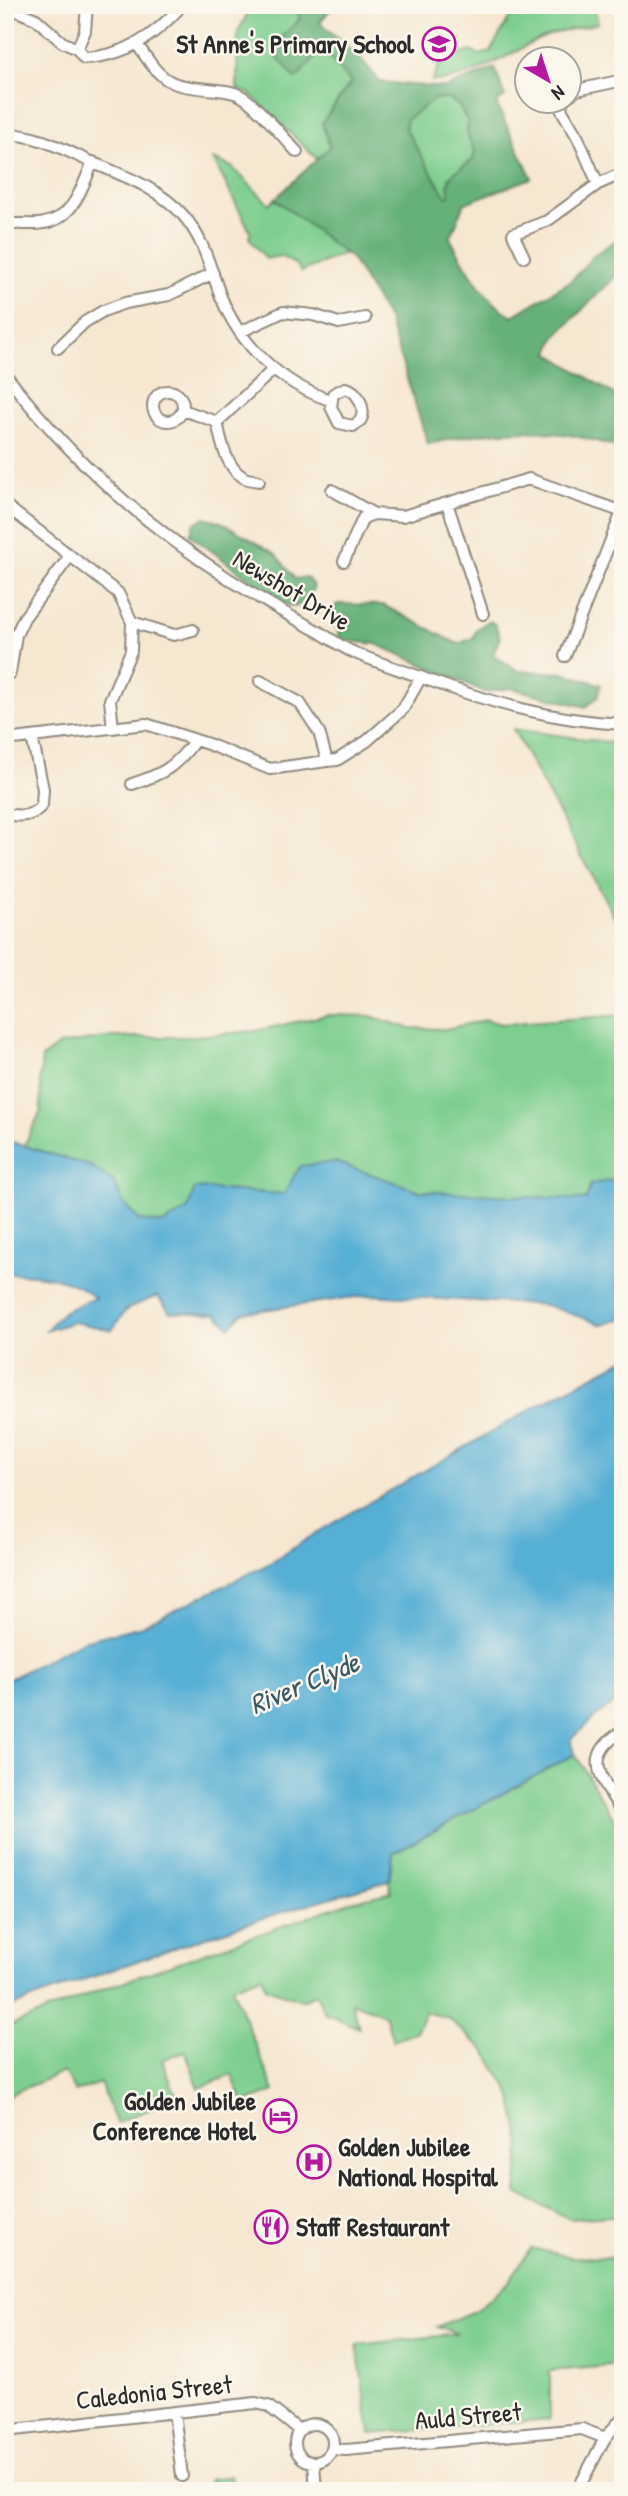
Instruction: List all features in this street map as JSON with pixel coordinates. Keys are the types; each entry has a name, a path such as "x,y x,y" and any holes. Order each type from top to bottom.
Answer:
{"street":[{"path":"5,5 36,19 62,43 78,49 84,58 102,57 137,44 152,35 182,5"},
{"path":"78,49 85,31 87,5"},
{"path":"137,44 153,69 165,80 177,85 242,96 297,152"},
{"path":"582,89 623,80"},
{"path":"565,116 578,138 598,184"},
{"path":"5,134 46,141 141,184 172,204 198,236 227,310 240,332 264,362 313,395 330,400"},
{"path":"5,225 45,223 61,217 76,201 93,162"},
{"path":"524,257 513,234 547,221 598,184 623,173"},
{"path":"58,348 85,322 103,311 125,303 169,295 214,273"},
{"path":"240,332 283,312 313,315 340,323 365,318"},
{"path":"217,422 274,369"},
{"name":"Newshot Drive","path":"5,374 25,400 99,480 151,526 225,577 352,652 482,699 530,712 586,723 623,724"},
{"path":"183,410 217,422"},
{"path":"217,422 222,446 232,465 244,478 260,481"},
{"path":"332,490 374,513 403,516 529,479 622,512 565,656"},
{"path":"447,503 483,614"},
{"path":"5,505 118,593 132,622 131,651 110,700 113,729"},
{"path":"344,561 363,519 374,513"},
{"path":"10,673 16,635 24,618 70,556"},
{"path":"132,622 173,635 193,630"},
{"path":"5,740 146,724 270,769 337,760 368,741 403,709 421,677"},
{"path":"260,681 300,703 319,732 327,761"},
{"path":"6,813 25,817 36,812 42,804 43,789 32,737"},
{"path":"132,784 160,775 181,760 195,740"},
{"path":"623,1731 606,1741 598,1761 603,1780 623,1814"},
{"name":"Caledonia Street","path":"5,2431 256,2403 268,2406 299,2430"},
{"path":"174,2412 182,2476"},
{"path":"577,2491 605,2438 623,2417"},
{"path":"310,2424 323,2426 332,2436 333,2449 326,2459 314,2463 302,2459 295,2448 299,2430 310,2424"},
{"name":"Auld Street","path":"333,2449 582,2429 593,2431 605,2438"},
{"path":"314,2463 316,2491"}],"green space":[{"path":"252,5 295,5 300,19 283,36 296,78 322,48 351,82 322,123 330,147 317,159 250,94 237,89 238,32"},
{"path":"295,5 334,5 320,22 362,60 380,82 446,88 495,68 505,97 496,103 532,178 465,203 450,238 485,293 503,310 513,316 572,280 595,254 623,236 623,269 556,336 549,353 623,400 623,448 576,436 534,431 463,436 428,444 388,319 351,258 275,199 330,147 322,123 351,82 322,49 296,79 274,53 283,36 300,19","holes":["435,99 450,99 459,106 468,122 467,134 475,151 473,160 450,178 450,195 446,197 405,128 407,119"]},
{"path":"492,5 594,5 598,23 544,37 526,46 512,46 512,53 489,65 461,77 432,81 441,61 471,51 480,55 490,52 511,15"},
{"path":"435,99 450,99 459,106 468,122 467,134 475,151 473,160 449,177 450,195 445,198 405,128 407,119"},
{"path":"213,159 232,167 269,204 275,199 345,253 301,272 297,265 280,256 266,259 250,239 250,231"},
{"path":"205,517 223,523 276,554 295,579 306,577 314,586 308,600 295,607 282,603 190,535 194,524"},
{"path":"337,604 383,605 458,644 473,638 477,629 489,621 495,624 500,637 493,655 519,671 564,673 601,685 598,697 586,707 511,688 485,692 376,644 341,640 331,613"},
{"path":"513,729 623,744 623,933"},
{"path":"328,1015 370,1016 409,1028 445,1029 486,1020 501,1024 623,1015 623,1179 591,1184 586,1200 420,1191 335,1162 284,1194 195,1188 188,1209 163,1224 140,1221 124,1204 113,1181 90,1166 24,1146 41,1111 42,1058 59,1045 112,1037 185,1037 255,1031"},
{"path":"575,1754 623,1835 623,2215 570,2219 516,2193 521,2143 511,2094 485,2051 448,2018 425,2012 416,2032 393,2041 385,2015 352,2002 359,2028 325,2013 316,1994 302,2000 266,1988 261,1976 232,1987 274,2091 244,2105 232,2075 199,2088 185,2051 162,2060 177,2098 116,2123 100,2083 75,2092 64,2072 5,2096 5,2028 97,1991 350,1902 391,1892 389,1881 393,1853"},
{"path":"531,2248 571,2257 623,2258 623,2365 550,2371 550,2419 370,2434 357,2345 458,2334 437,2327 476,2310 508,2283"},
{"path":"231,2476 233,2489 210,2491 209,2479"}],"water":[{"path":"5,1140 90,1166 113,1181 124,1204 140,1221 164,1224 188,1209 195,1188 284,1194 300,1166 335,1162 420,1191 586,1200 591,1184 623,1179 623,1318 603,1325 546,1305 370,1295 242,1313 230,1327 216,1314 170,1312 157,1296 127,1309 112,1330 73,1322 45,1331 64,1311 95,1298 85,1290 64,1281 5,1273"},
{"name":"River Clyde","path":"623,1360 623,1699 602,1711 571,1739 575,1754 393,1853 389,1881 243,1924 5,2009 5,1681 83,1641 142,1626 271,1563 316,1533 542,1403"}],"place":[{"name":"St Anne's Primary School","path":"439,44"},
{"name":"Golden Jubilee Conference Hotel","path":"280,2116"},
{"name":"Golden Jubilee National Hospital","path":"314,2162"},
{"name":"Staff Restaurant","path":"271,2227"}]}
